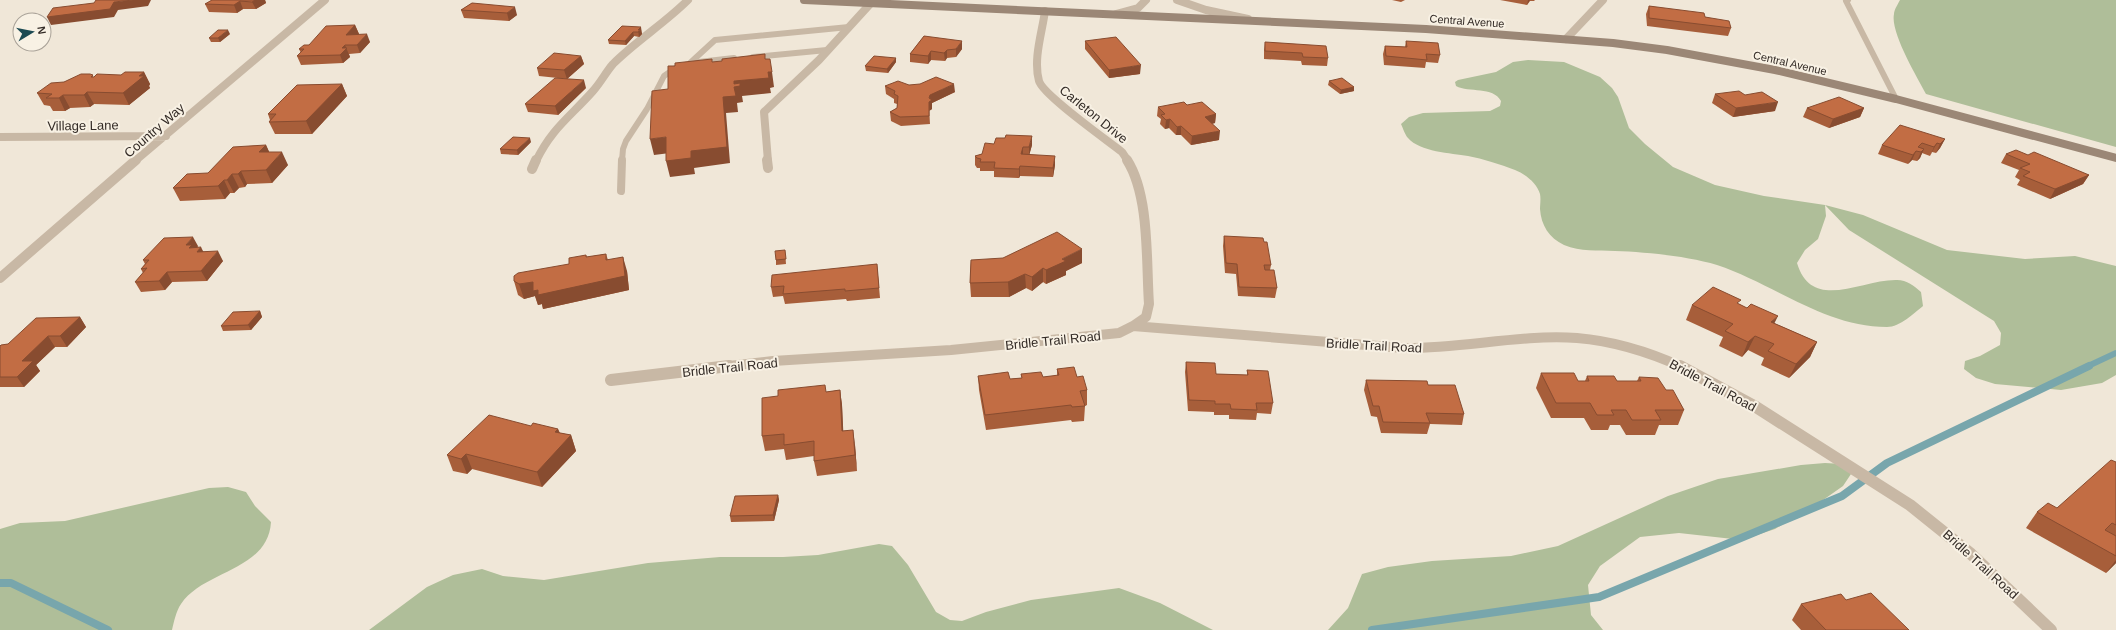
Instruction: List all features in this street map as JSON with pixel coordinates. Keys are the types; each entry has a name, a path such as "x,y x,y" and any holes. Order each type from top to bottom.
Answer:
{"main road":[{"name":"Central Avenue","path":"804,0 1426,29 1621,44 1711,57 1896,99 2116,158"}],"street":[{"name":"Country Way","path":"0,278 236,74 325,0"},
{"path":"532,169 548,138 594,90 614,64 674,14 688,0"},
{"path":"1116,14 1138,8 1146,0"},
{"path":"1177,0 1206,10 1254,20"},
{"path":"1566,39 1603,0"},
{"path":"768,168 764,112 827,50 871,3"},
{"name":"Carleton Drive","path":"1045,11 1037,61 1039,82 1050,95 1122,152 1132,168 1142,198 1149,304 1146,317 1133,326"},
{"name":"Village Lane","path":"0,137 166,136"},
{"name":"Bridle Trail Road","path":"611,380 773,361 951,350 1119,334 1133,326 1407,348 1439,347 1549,338 1572,338 1597,341 1629,347 1685,368 1781,422 1907,503 1966,549 2051,630"}],"lane":[{"path":"1848,0 1846,1 1896,99"},
{"path":"690,63 715,40 849,27"},
{"path":"621,191 623,148 647,109 664,76 670,70 690,63 827,50"}],"green space":[{"path":"1900,0 2116,0 2116,147 1926,94 1905,54 1896,32 1894,12"},
{"path":"1528,60 1564,62 1600,77 1612,88 1618,97 1629,128 1645,144 1673,167 1715,185 1764,196 1825,205 1826,216 1818,239 1805,250 1797,263 1804,278 1814,287 1826,290 1840,290 1883,281 1901,280 1910,284 1921,292 1923,306 1897,325 1887,327 1864,325 1842,320 1821,312 1738,273 1717,265 1653,253 1589,250 1570,247 1554,239 1544,226 1540,209 1540,194 1536,186 1527,176 1515,170 1486,160 1428,149 1413,143 1406,135 1401,124 1409,117 1423,113 1490,111 1500,106 1501,101 1492,93 1461,88 1456,86 1455,82 1458,80 1496,72 1513,62"},
{"path":"1825,205 1863,215 1947,250 2025,259 2075,256 2116,266 2116,375 2102,383 2061,390 1995,384 1976,378 1964,369 1965,361 1980,356 2000,345 2001,333 1994,321 1849,230"},
{"path":"1825,463 1843,464 1851,474 1843,486 1816,505 1775,529 1742,540 1679,533 1640,537 1600,566 1588,585 1591,615 1603,630 1328,630 1348,608 1362,574 1388,567 1432,561 1511,556 1558,546 1668,496 1718,479 1801,465"},
{"path":"228,487 246,492 255,506 271,522 267,538 259,551 247,561 204,584 191,593 179,607 172,630 0,630 0,529 20,523 65,521 209,488"},
{"path":"879,544 892,546 908,565 936,612 950,620 962,621 986,612 1031,600 1119,588 1160,603 1213,630 369,630 427,587 453,575 482,569 503,576 544,580 648,563 720,557 783,557 818,555"}],"building":[{"path":"96,0 133,0 114,2 110,9 52,16 52,12 50,12 53,8 94,3"},
{"path":"212,0 255,0 252,2 240,1 234,5 205,4"},
{"path":"472,3 515,7 507,13 461,10"},
{"path":"1649,6 1704,13 1705,17 1729,21 1731,28 1649,18"},
{"path":"355,25 346,35 367,34 357,45 345,45 342,48 347,48 340,55 297,56 304,49 299,49 304,45 309,45 326,26"},
{"path":"622,26 641,27 638,30 641,30 638,32 633,32 625,41 608,40"},
{"path":"218,30 228,30 218,38 209,38"},
{"path":"924,36 962,41 956,49 947,50 944,53 931,51 928,56 910,54"},
{"path":"1116,37 1141,65 1109,70 1085,41"},
{"path":"1406,41 1438,43 1440,55 1426,54 1427,60 1386,56 1385,46 1407,47"},
{"path":"1265,42 1326,46 1328,58 1303,57 1302,53 1265,51"},
{"path":"554,53 581,56 564,70 537,68"},
{"path":"765,54 765,59 770,59 772,72 768,72 769,78 734,81 734,84 740,83 740,86 734,87 736,96 723,97 727,147 691,151 691,158 666,161 666,137 650,139 652,91 668,89 668,66 675,66 675,63 712,59 712,62 722,61 722,59"},
{"path":"874,56 896,58 887,69 865,66"},
{"path":"125,72 144,72 139,76 144,76 123,93 87,92 84,95 63,95 59,98 46,98 52,94 37,93 51,83 64,82 81,74 90,74 93,75 91,77 94,77 97,74 121,75"},
{"path":"936,77 954,84 930,95 929,98 932,100 929,102 929,116 900,117 890,112 897,108 898,96 894,94 895,91 885,86 898,81 909,85 920,84"},
{"path":"555,78 584,80 555,106 525,104"},
{"path":"1342,78 1354,87 1341,90 1329,81"},
{"path":"342,84 306,121 269,122 276,114 268,114 297,85"},
{"path":"1739,91 1745,95 1762,92 1778,102 1736,108 1715,94"},
{"path":"1839,97 1864,108 1833,119 1807,108"},
{"path":"1184,102 1187,105 1202,102 1216,114 1205,117 1220,131 1192,136 1181,126 1177,127 1170,119 1166,120 1161,115 1165,114 1158,107"},
{"path":"1900,125 1945,139 1940,144 1937,143 1934,147 1922,143 1918,147 1924,149 1921,152 1916,151 1913,155 1882,145"},
{"path":"1006,135 1032,136 1029,147 1023,147 1021,154 1055,156 1053,168 1020,166 1019,169 994,168 995,162 980,162 981,159 975,156 982,154 985,143 994,144 996,138 1005,138"},
{"path":"513,137 530,138 517,150 500,149"},
{"path":"266,145 259,152 282,152 266,170 241,171 238,174 232,174 227,180 224,180 218,186 173,188 187,174 208,173 233,147"},
{"path":"2016,150 2028,155 2034,152 2089,175 2055,189 2023,176 2030,172 2020,168 2030,164 2006,154"},
{"path":"1057,232 1082,249 1062,259 1066,261 1046,270 1043,268 1032,277 1025,274 1008,282 970,283 971,260 1003,258"},
{"path":"1224,236 1263,238 1264,242 1267,242 1271,265 1264,265 1265,270 1274,270 1277,288 1239,287 1237,264 1226,263"},
{"path":"193,237 186,245 192,245 189,248 201,247 197,252 218,251 201,271 167,272 159,281 135,282 147,268 141,269 149,260 143,260 164,238"},
{"path":"785,250 786,259 776,260 775,251"},
{"path":"606,254 606,260 623,257 625,276 538,295 538,290 533,291 533,282 519,284 514,281 514,276 518,273 569,264 569,258"},
{"path":"877,264 879,288 783,294 784,286 771,287 772,275"},
{"path":"1713,287 1741,300 1737,303 1747,308 1751,304 1778,316 1771,322 1817,342 1796,364 1768,351 1774,344 1755,336 1748,342 1725,331 1733,324 1692,305"},
{"path":"260,311 248,325 221,326 233,312"},
{"path":"80,317 60,336 48,336 22,361 33,361 17,377 0,377 0,346 8,344 36,318"},
{"path":"1186,362 1215,363 1216,374 1248,375 1247,370 1268,371 1273,403 1256,403 1257,410 1231,409 1230,404 1215,404 1215,401 1189,400"},
{"path":"1074,367 1077,377 1083,376 1087,390 1080,391 1085,406 1072,407 1071,405 985,415 978,376 1008,372 1010,379 1022,378 1021,374 1041,372 1043,377 1059,375 1057,369"},
{"path":"1541,373 1574,373 1578,381 1589,381 1587,376 1614,376 1617,381 1641,381 1639,377 1658,378 1666,390 1673,390 1684,410 1655,410 1661,420 1632,420 1626,410 1611,410 1614,415 1597,415 1590,403 1556,403"},
{"path":"1366,380 1427,381 1428,385 1455,385 1464,414 1426,413 1430,423 1383,422 1379,406 1373,406"},
{"path":"825,385 826,392 840,390 842,431 853,430 855,455 814,461 814,441 784,445 784,434 762,436 762,398 778,396 778,390"},
{"path":"489,415 531,426 533,423 558,429 555,432 571,435 537,472 466,454 461,459 447,455"},
{"path":"2111,460 2116,462 2116,525 2112,523 2105,530 2116,536 2116,556 2037,512 2048,503 2057,508"},
{"path":"778,495 773,515 730,516 735,496"},
{"path":"1871,593 1909,630 1826,630 1801,604 1841,594 1846,600"}],"waterway":[{"path":"2086,367 2116,353"},
{"path":"1372,630 1599,597 1842,496 1887,463 2089,366"},
{"path":"0,583 11,583 108,630"}]}
